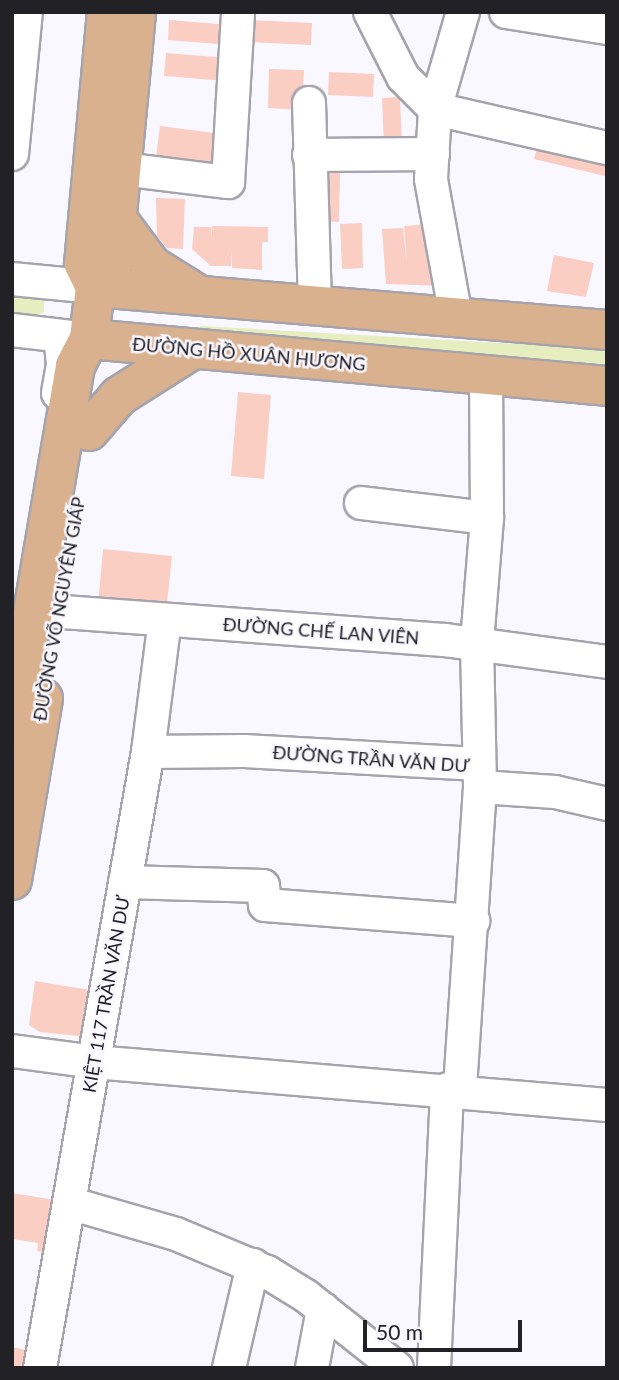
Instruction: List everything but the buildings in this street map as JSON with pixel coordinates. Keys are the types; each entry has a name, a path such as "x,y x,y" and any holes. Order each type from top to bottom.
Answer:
{"main road":[{"name":"ĐƯỜNG VÕ NGUYÊN GIÁP","path":"94,287 84,264 107,12"},
{"name":"ĐƯỜNG VÕ NGUYÊN GIÁP","path":"12,880 47,610 75,366 75,338 94,287 112,267 136,12"},
{"path":"117,219 152,266 202,296"},
{"path":"94,287 607,330"},
{"name":"ĐƯỜNG VÕ NGUYÊN GIÁP","path":"12,735 47,610 89,430 99,368 75,338"},
{"name":"ĐƯỜNG HỒ XUÂN HƯƠNG","path":"75,338 607,386"},
{"path":"89,430 119,396 193,349"}],"street":[{"path":"12,154 26,12"},
{"path":"122,169 228,182 238,12"},
{"path":"370,12 403,77 435,109 607,148"},
{"path":"456,317 431,179 435,109 463,12"},
{"path":"506,12 560,16 607,28"},
{"path":"309,103 315,305"},
{"path":"309,155 433,154"},
{"path":"12,279 94,287"},
{"name":"ĐƯỜNG HỒ XUÂN HƯƠNG","path":"12,330 75,338"},
{"path":"12,653 63,364 75,338"},
{"path":"486,375 487,518 477,643 479,776 607,804"},
{"path":"361,503 487,518"},
{"name":"ĐƯỜNG CHẾ LAN VIÊN","path":"47,610 477,643 607,662"},
{"name":"KIỆT 117 TRẦN VĂN DƯ","path":"50,1366 69,1203 148,752 165,620"},
{"name":"ĐƯỜNG TRẦN VĂN DƯ","path":"148,752 244,751 479,776 473,921 454,1090 434,1368"},
{"path":"125,882 263,886 265,905 473,921"},
{"path":"12,1051 94,1062 454,1090 607,1105"},
{"path":"69,1203 176,1234 282,1279 397,1368"},
{"path":"229,1368 253,1265"},
{"path":"312,1368 323,1309"}],"green space":[{"path":"12,286 44,293 44,312 36,316 12,314"},
{"path":"201,326 607,349 607,376 197,331"}]}
